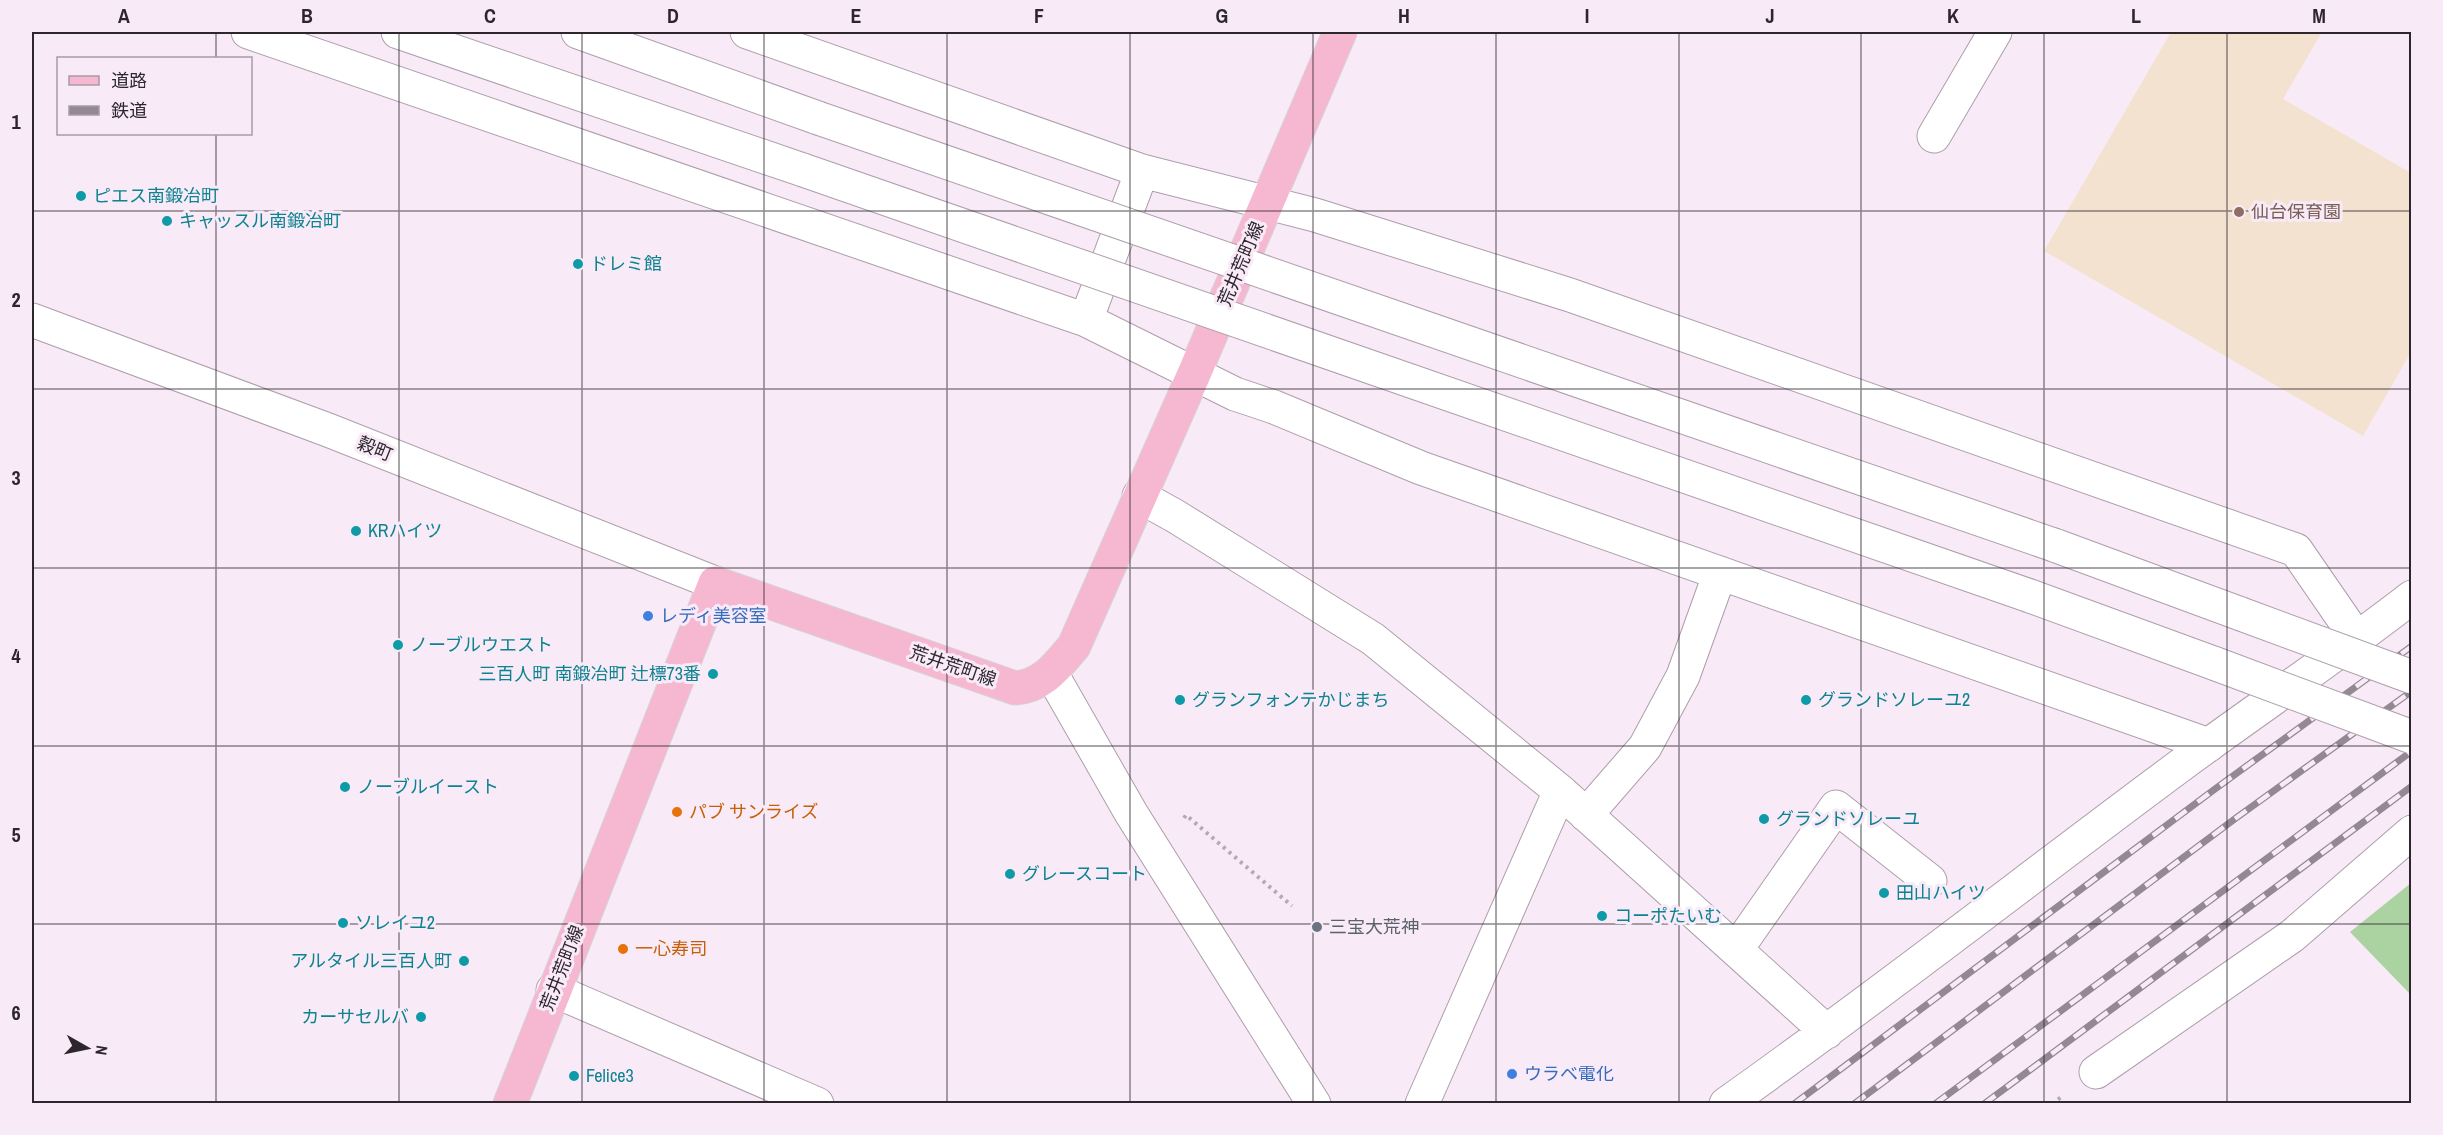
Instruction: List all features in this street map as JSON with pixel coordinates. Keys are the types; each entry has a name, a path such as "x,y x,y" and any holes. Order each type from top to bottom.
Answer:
{"main road":[{"name":"荒井荒町線","path":"510,1104 553,990 716,583 1015,688 1029,687 1051,673 1074,646 1194,374 1340,32"}],"street":[{"path":"248,32 1086,320 1235,394 1274,407 1420,468 2210,745"},
{"path":"398,32 803,170 2030,596 2412,737"},
{"path":"578,32 818,118 2054,545 2412,677"},
{"path":"747,32 1142,171 1315,215 1570,295 2296,550 2358,640"},
{"path":"1934,136 1995,32"},
{"path":"1086,320 1142,171"},
{"name":"穀町","path":"32,320 328,430 716,583"},
{"path":"1139,496 1373,639 1560,791 1827,1032"},
{"path":"1586,815 1644,747 1683,676 1720,573"},
{"path":"1726,1104 1827,1032 2210,745 2358,640 2412,597"},
{"path":"1051,673 1131,813 1314,1104"},
{"path":"1422,1104 1560,791"},
{"path":"1736,950 1836,807 1930,881"},
{"path":"2096,1072 2292,936 2412,832"},
{"path":"553,990 817,1104"}],"path":[{"path":"1181,823 1186,815 1292,906"}],"shaded area":[{"name":"仙台保育園","path":"2171,32 2322,32 2283,99 2411,173 2411,352 2363,436 2044,251"}],"green space":[{"path":"2411,883 2411,995 2350,932"}],"railway":[{"path":"1794,1104 2215,789 2412,646"},
{"path":"1854,1104 2236,818 2412,691"},
{"path":"1935,1104 2412,751"},
{"path":"1984,1104 2412,786"}],"place":[{"name":"ピエス南鍛冶町","path":"81,196"},
{"name":"仙台保育園","path":"2239,212"},
{"name":"キャッスル南鍛冶町","path":"167,221"},
{"name":"ドレミ館","path":"578,264"},
{"name":"KRハイツ","path":"356,531"},
{"name":"レディ美容室","path":"648,616"},
{"name":"ノーブルウエスト","path":"398,645"},
{"name":"三百人町 南鍛冶町 辻標73番","path":"713,674"},
{"name":"グランフォンテかじまち","path":"1180,700"},
{"name":"グランドソレーユ2","path":"1806,700"},
{"name":"ノーブルイースト","path":"345,787"},
{"name":"パブ サンライズ","path":"677,812"},
{"name":"グランドソレーユ","path":"1764,819"},
{"name":"グレースコート","path":"1010,874"},
{"name":"田山ハイツ","path":"1884,893"},
{"name":"コーポたいむ","path":"1602,916"},
{"name":"ソレイユ2","path":"343,923"},
{"name":"三宝大荒神","path":"1317,927"},
{"name":"一心寿司","path":"623,949"},
{"name":"アルタイル三百人町","path":"464,961"},
{"name":"カーサセルバ","path":"421,1017"},
{"name":"ウラベ電化","path":"1512,1074"},
{"name":"Felice3","path":"574,1076"}]}
